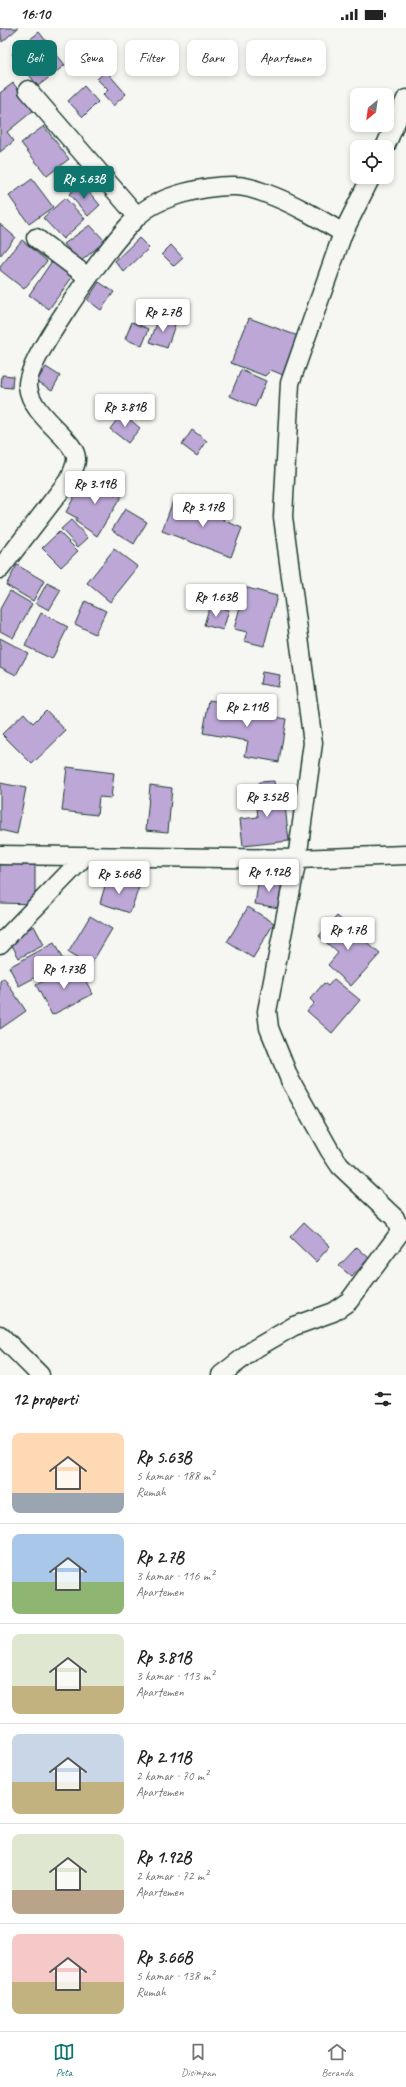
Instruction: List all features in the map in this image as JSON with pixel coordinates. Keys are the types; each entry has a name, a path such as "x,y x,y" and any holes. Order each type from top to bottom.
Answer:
{"street":[{"path":"28,90 137,216"},
{"path":"388,140 406,99"},
{"path":"368,184 343,233 290,383 283,517 313,743 297,859 267,1011 269,1028 290,1080 330,1151 340,1166 395,1218 399,1229 405,1227"},
{"path":"0,569 71,477 76,459 72,447 39,413 32,402 28,385 30,375 53,332 88,277 137,216 154,204 186,193 210,187 237,186 265,193 294,205 343,233"},
{"path":"36,238 88,277"},
{"path":"0,856 297,859 406,855"},
{"path":"0,944 84,856"},
{"path":"221,1375 256,1348 294,1326 333,1312 349,1301 405,1227"},
{"path":"0,1335 40,1375"}],"building":[{"path":"0,28 18,28 2,42"},
{"path":"39,32 45,40 29,40"},
{"path":"57,55 65,65 57,71"},
{"path":"30,76 51,76 38,86"},
{"path":"100,76 110,76 126,94 113,106 103,95 108,90 97,79"},
{"path":"13,83 34,110 7,132 14,141 0,152 0,93"},
{"path":"84,86 98,102 83,117 68,101"},
{"path":"44,126 69,159 47,176 21,143"},
{"path":"32,179 53,207 29,224 9,196"},
{"path":"81,183 100,205 88,216 69,194"},
{"path":"65,198 85,219 63,239 43,218"},
{"path":"0,224 15,237 0,256"},
{"path":"90,225 105,241 80,262 64,244"},
{"path":"139,238 149,248 124,272 115,261"},
{"path":"22,240 47,261 24,289 0,270 0,267"},
{"path":"171,245 183,258 174,266 162,254"},
{"path":"52,261 73,276 49,309 29,295"},
{"path":"99,282 114,292 101,310 87,300"},
{"path":"159,318 175,325 167,348 150,342"},
{"path":"249,318 298,336 283,375 271,370 265,376 231,363"},
{"path":"132,322 149,329 142,346 125,339"},
{"path":"46,367 60,376 52,390 37,381"},
{"path":"241,370 266,381 255,407 230,396"},
{"path":"2,375 13,376 12,388 1,387"},
{"path":"122,413 140,428 128,443 110,429"},
{"path":"192,430 207,441 197,456 182,445"},
{"path":"102,478 124,492 97,536 75,521 77,518 66,512 78,490 81,492 88,480 97,486"},
{"path":"173,501 204,513 207,504 226,512 223,520 242,528 231,557 162,531"},
{"path":"125,509 147,522 134,544 112,530"},
{"path":"71,520 88,538 78,547 61,529"},
{"path":"59,532 78,551 61,567 42,548"},
{"path":"114,549 138,567 110,602 87,583"},
{"path":"17,565 44,581 33,601 6,585"},
{"path":"47,583 61,590 49,610 36,603"},
{"path":"244,587 277,596 264,646 244,641 247,632 234,629 240,607 228,603 232,589 242,591"},
{"path":"10,591 32,604 13,638 0,631 0,609"},
{"path":"85,601 106,611 95,634 75,624"},
{"path":"210,605 229,610 223,630 204,625"},
{"path":"41,613 68,627 52,659 25,646"},
{"path":"0,638 28,653 16,675 0,667"},
{"path":"262,672 280,675 278,687 260,684"},
{"path":"209,700 273,711 272,716 286,719 279,762 245,756 248,741 203,733"},
{"path":"46,710 66,731 32,764 2,734 24,713 33,723"},
{"path":"67,767 114,773 111,798 99,797 97,815 62,811"},
{"path":"274,781 275,789 283,788 289,841 243,846 240,819 258,817 255,791 260,791 259,782"},
{"path":"0,783 26,788 17,834 0,830"},
{"path":"150,785 172,788 168,832 146,830"},
{"path":"0,864 35,865 35,904 0,903"},
{"path":"108,876 139,887 130,913 100,903"},
{"path":"259,878 283,882 279,908 255,904"},
{"path":"248,907 274,923 253,958 227,942"},
{"path":"90,916 112,929 90,966 68,953"},
{"path":"337,916 380,954 351,986 328,965 338,953 319,936"},
{"path":"34,926 44,945 19,958 9,940"},
{"path":"54,943 64,962 19,986 9,967"},
{"path":"76,964 93,994 52,1015 36,985"},
{"path":"4,978 26,1011 0,1029 0,981"},
{"path":"334,979 360,1000 332,1033 307,1011 314,1003 310,999 324,983 328,986"},
{"path":"304,1222 330,1246 316,1262 290,1237"},
{"path":"357,1247 369,1258 352,1277 339,1266"}]}
